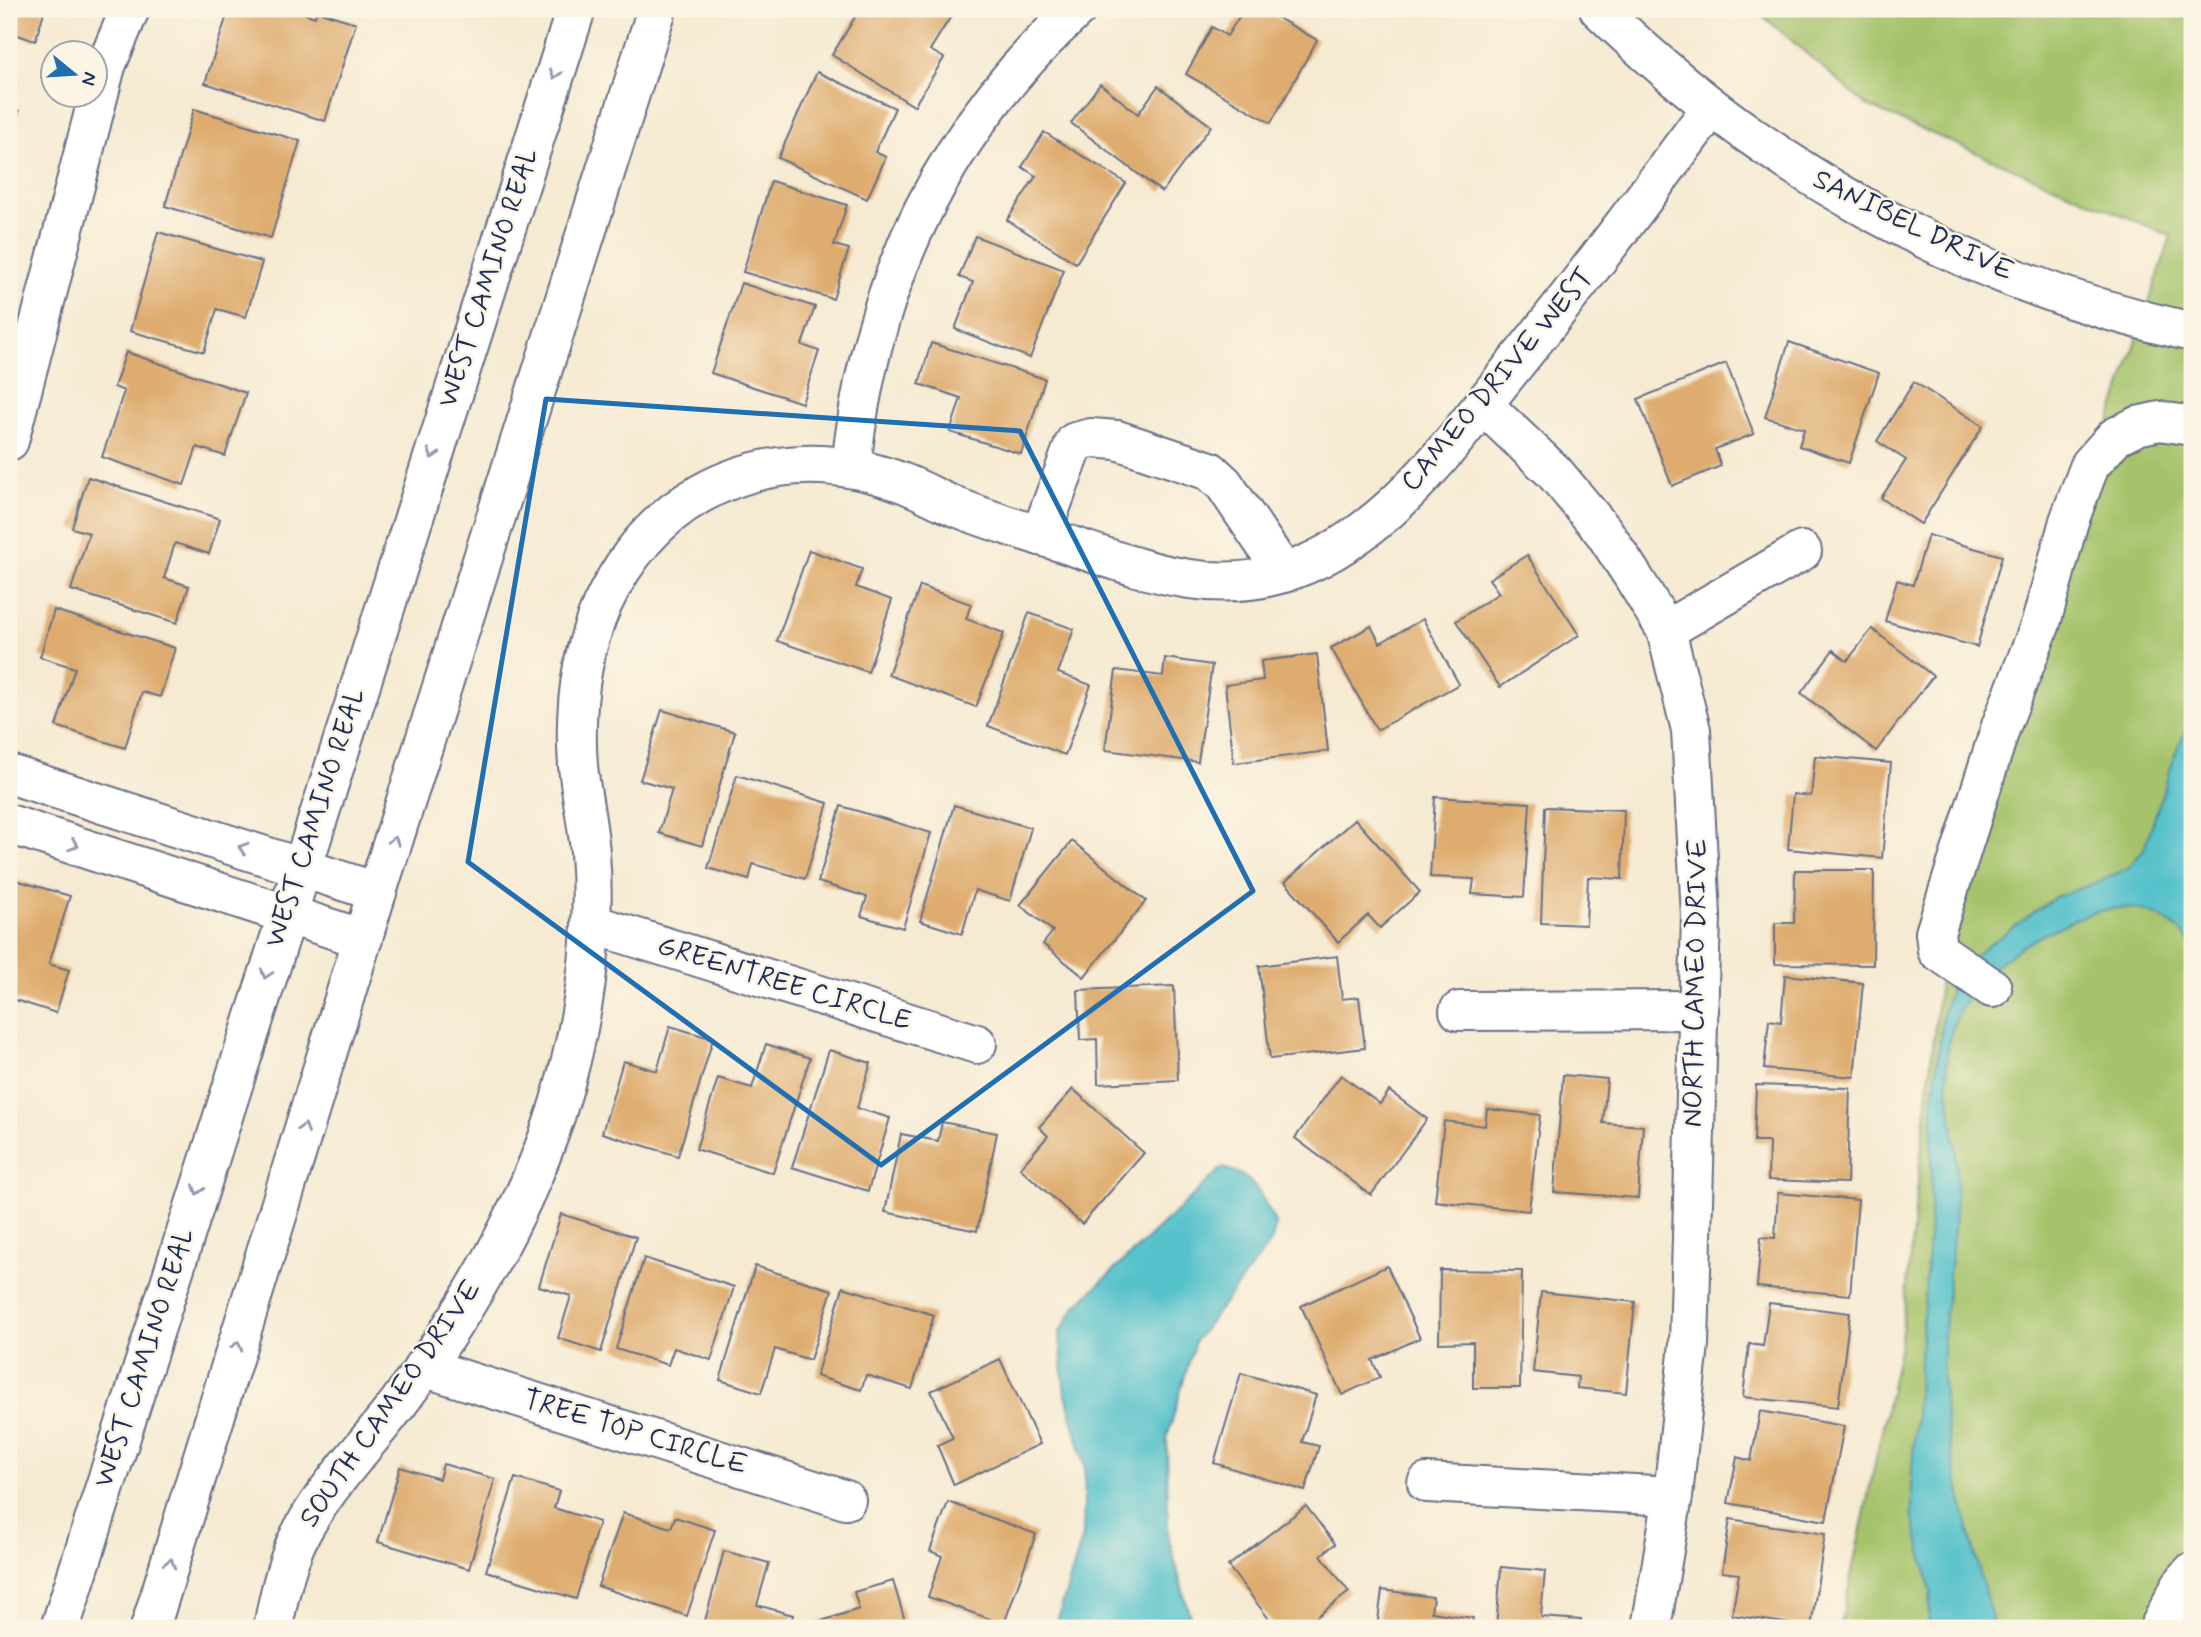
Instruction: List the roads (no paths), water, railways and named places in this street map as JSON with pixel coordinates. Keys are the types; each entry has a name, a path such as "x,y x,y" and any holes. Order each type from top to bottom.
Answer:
{"street":[{"path":"9,441 106,66 130,9"},
{"name":"WEST CAMINO REAL","path":"60,1628 300,867 576,9"},
{"path":"149,1628 377,892 657,9"},
{"path":"851,468 855,428 872,343 889,288 923,208 967,133 1001,86 1040,43 1077,9"},
{"name":"SANIBEL DRIVE","path":"1599,9 1642,51 1711,108 1796,168 1863,207 1955,254 2051,292 2149,322 2192,332"},
{"name":"CAMEO DRIVE WEST","path":"709,489 764,469 821,463 851,468 904,483 961,509 1176,579 1230,582 1284,573 1333,550 1382,515 1428,472 1574,292 1711,108"},
{"name":"NORTH CAMEO DRIVE","path":"1483,405 1554,472 1596,522 1666,630 1691,730 1700,854 1699,1010 1689,1344 1673,1496 1651,1628"},
{"path":"1992,988 1937,950 1935,933 1942,900 2001,726 2041,623 2069,521 2090,465 2115,437 2137,426 2160,421 2192,426"},
{"path":"1041,536 1075,442 1091,438 1117,440 1210,471 1224,484 1284,573"},
{"name":"SOUTH CAMEO DRIVE","path":"273,1628 281,1584 309,1520 424,1367 469,1296 532,1176 556,1112 582,1007 592,924 590,853 578,766 577,714 583,662 599,612 622,565 662,521 709,489"},
{"path":"1666,630 1802,551"},
{"path":"9,774 377,892"},
{"path":"9,824 363,939"},
{"name":"GREENTREE CIRCLE","path":"592,924 977,1044"},
{"path":"1459,1011 1699,1010"},
{"name":"TREE TOP CIRCLE","path":"424,1367 846,1500"},
{"path":"1427,1483 1673,1496"},
{"path":"2158,1628 2181,1585 2192,1572"}],"water":[{"path":"2192,718 2192,943 2164,919 2135,909 2104,910 2069,922 2017,950 1986,974 1962,1005 1949,1040 1947,1073 1955,1137 1956,1185 1943,1339 1944,1401 1958,1487 1994,1628 1928,1628 1931,1591 1912,1515 1912,1468 1930,1222 1933,1100 1943,1013 1952,982 1972,957 2057,896 2099,882 2128,868 2144,849 2177,749"},
{"path":"1222,1168 1250,1181 1262,1197 1276,1225 1271,1242 1195,1341 1167,1438 1168,1536 1193,1628 1055,1628 1083,1536 1085,1467 1064,1387 1060,1332 1075,1307"}]}
